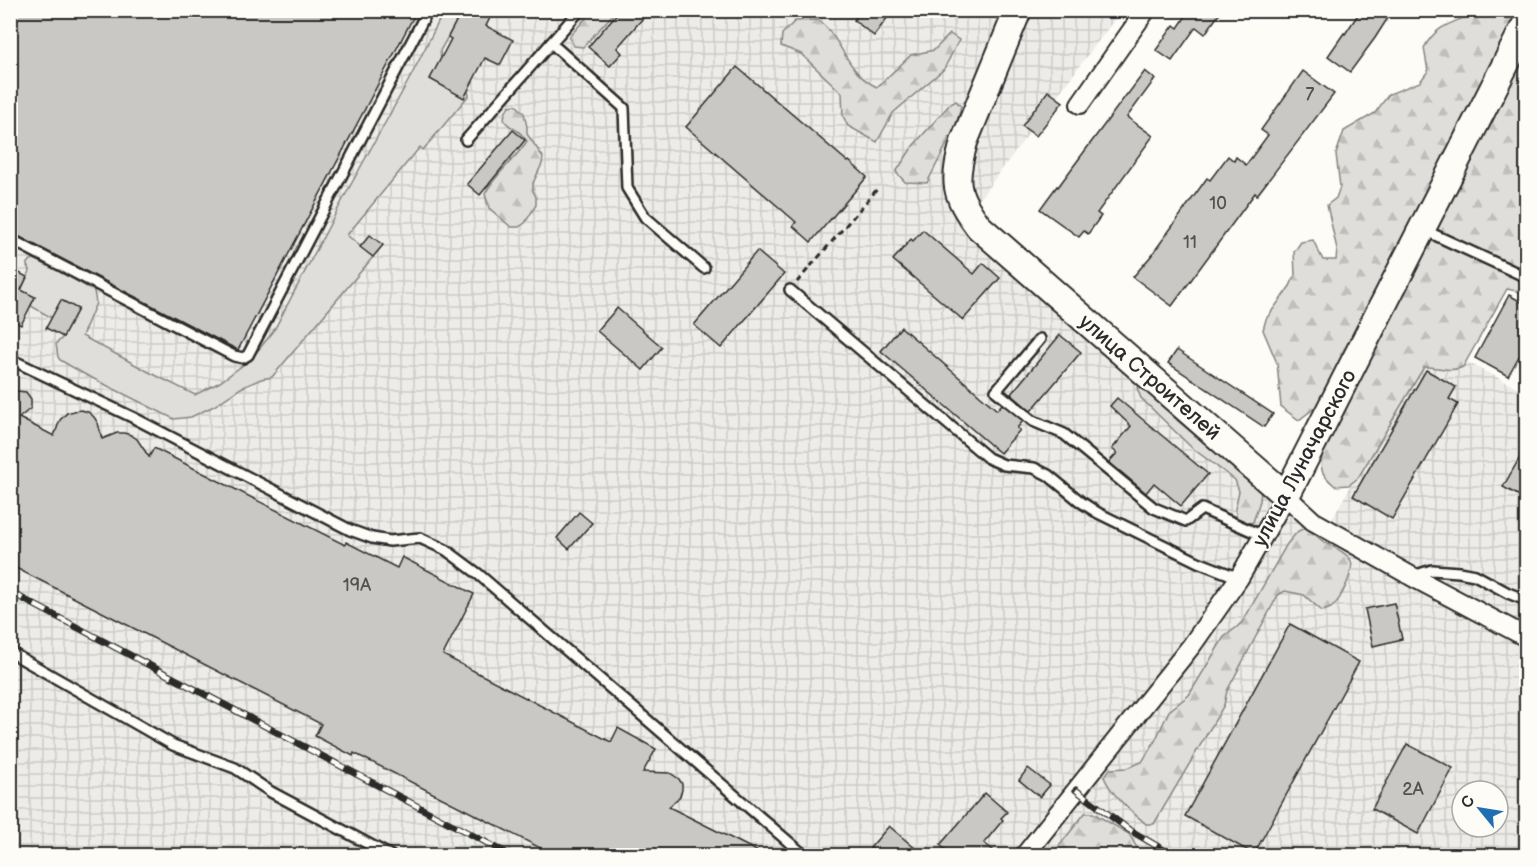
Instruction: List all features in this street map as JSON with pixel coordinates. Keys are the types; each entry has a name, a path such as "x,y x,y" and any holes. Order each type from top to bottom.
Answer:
{"main road":[{"name":"улица Строителей","path":"1018,10 964,142 957,177 960,199 980,227 1286,496"},
{"name":"улица Луначарского","path":"1286,496 1527,24"}],"street":[{"path":"1080,104 1146,10"},
{"name":"улица Луначарского","path":"1024,855 1191,645 1239,578 1286,496"},
{"name":"улица Строителей","path":"1286,496 1313,521 1411,576 1527,636"}],"lane":[{"path":"10,239 234,356 243,358 248,355 428,10"},
{"path":"466,140 580,10"},
{"path":"551,43 624,108 627,188 645,217 704,268"},
{"path":"1422,229 1527,277"},
{"path":"790,290 988,458 1004,465 1035,468 1048,475 1098,513 1198,562 1239,578"},
{"path":"1040,339 996,391 1033,421 1064,434 1154,508 1186,522 1202,508 1263,536"},
{"path":"10,359 132,417 350,530 372,538 390,541 420,537 446,550 477,573 805,855"},
{"path":"1411,576 1432,570 1475,575 1508,593 1527,600"},
{"path":"10,652 173,745 235,768 271,792 391,855"}],"path":[{"path":"790,290 879,187"}],"shaded area":[{"path":"10,11 1121,11 966,217 1255,469 1330,523 1429,343 1526,392 1526,855 11,855"}],"green space":[{"path":"593,10 616,11 583,47 574,46 569,37"},
{"path":"1475,10 1517,11 1317,406 1299,420 1281,407 1277,363 1263,330 1266,319 1290,286 1295,275 1294,252 1301,242 1313,240 1323,260 1336,260 1337,249 1327,205 1336,198 1340,187 1336,154 1344,131 1375,113 1389,94 1420,82 1428,71 1424,48 1433,35 1438,30 1471,15"},
{"path":"444,11 462,11 440,51 441,60 430,79 464,97 468,91 469,95 423,150 420,147 347,235 373,257 272,377 241,388 214,406 191,417 174,419 60,360 56,344 63,337 78,309 52,318 31,306 35,297 21,290 30,271 27,263 33,259 45,263 94,291 96,303 82,336 195,395 220,382 251,359 273,332"},
{"path":"818,20 833,36 858,73 877,87 911,55 934,50 950,34 959,40 944,69 893,113 877,142 848,126 843,116 842,93 801,54 781,46 782,34 795,21"},
{"path":"1526,48 1526,293 1507,289 1463,367 1454,369 1424,367 1358,478 1349,485 1335,486 1322,471 1323,451"},
{"path":"956,101 961,106 956,126 927,183 905,182 896,172 913,146 949,105"},
{"path":"516,105 524,113 527,134 543,157 533,183 536,205 525,223 519,227 511,227 489,208 485,194 527,141 504,118 509,106"},
{"path":"1143,384 1178,421 1261,490 1253,522 1248,524 1237,521 1235,509 1239,491 1235,480 1192,448 1141,398 1137,388"},
{"path":"1305,528 1343,552 1351,561 1351,570 1344,591 1333,606 1322,611 1304,595 1285,591 1278,595 1227,691 1224,705 1154,824 1146,824 1117,797 1104,777 1110,769 1127,768 1142,762 1169,711 1189,695 1224,637 1243,621 1287,544 1298,531"},
{"path":"1085,813 1093,813 1129,834 1141,855 1052,855"}],"building":[{"path":"20,10 417,10 238,350 10,232 10,28"},
{"path":"462,10 494,10 486,26 513,40 500,65 485,58 464,98 430,79 451,39 448,37"},
{"path":"620,10 650,10 617,48 622,53 610,66 588,47"},
{"path":"861,10 893,10 874,36 854,20"},
{"path":"1190,10 1222,10 1205,34 1196,27 1172,61 1156,50 1174,25 1178,28"},
{"path":"1361,10 1393,10 1350,72 1328,56"},
{"path":"737,67 867,177 811,242 793,226 796,222 686,127"},
{"path":"1145,71 1155,79 1127,117 1153,136 1097,213 1101,216 1088,234 1084,231 1079,237 1040,209"},
{"path":"1303,71 1334,94 1257,195 1255,193 1172,306 1133,277 1151,256 1207,178 1210,180 1228,156 1234,161 1236,157 1246,165 1268,135 1261,130"},
{"path":"1048,91 1063,102 1036,136 1022,126"},
{"path":"513,130 525,140 480,195 467,184"},
{"path":"923,230 974,274 983,263 1000,278 963,320 893,260 911,239 913,241"},
{"path":"370,235 383,245 373,257 360,247"},
{"path":"757,251 784,274 721,348 694,325"},
{"path":"10,268 27,277 21,290 35,297 21,325 10,319"},
{"path":"1509,295 1527,305 1527,342 1508,376 1475,358"},
{"path":"61,300 78,309 63,337 46,328"},
{"path":"617,308 662,347 643,370 597,331"},
{"path":"901,327 997,410 1002,404 1023,421 1017,428 1020,430 1000,453 881,351"},
{"path":"1060,335 1081,352 1031,411 1011,394"},
{"path":"1177,350 1273,414 1264,427 1168,363"},
{"path":"1426,370 1456,387 1449,399 1458,404 1392,519 1353,496"},
{"path":"17,391 26,392 31,399 31,408 19,418 54,436 60,420 67,413 81,410 88,412 98,423 102,439 117,433 131,435 137,439 149,457 154,448 345,545 346,542 397,568 402,557 474,594 443,655 611,742 618,728 656,749 643,772 670,773 682,784 680,796 669,807 765,855 554,855 354,753 353,756 315,736 321,724 10,565 10,396"},
{"path":"1117,398 1208,474 1181,506 1154,483 1146,493 1109,462 1117,453 1112,449 1131,426 1110,406"},
{"path":"1527,445 1527,500 1503,487"},
{"path":"579,512 592,523 569,549 557,538"},
{"path":"1394,603 1402,639 1373,646 1365,609"},
{"path":"1290,624 1359,662 1254,854 1185,816"},
{"path":"1407,744 1453,768 1418,834 1372,809"},
{"path":"1028,768 1050,785 1040,797 1019,780"},
{"path":"985,793 1007,812 984,843 999,855 952,855 940,845"},
{"path":"889,826 923,855 879,855 870,848"}],"railway":[{"path":"10,592 512,856"},
{"path":"1076,790 1128,829 1174,856"}]}
